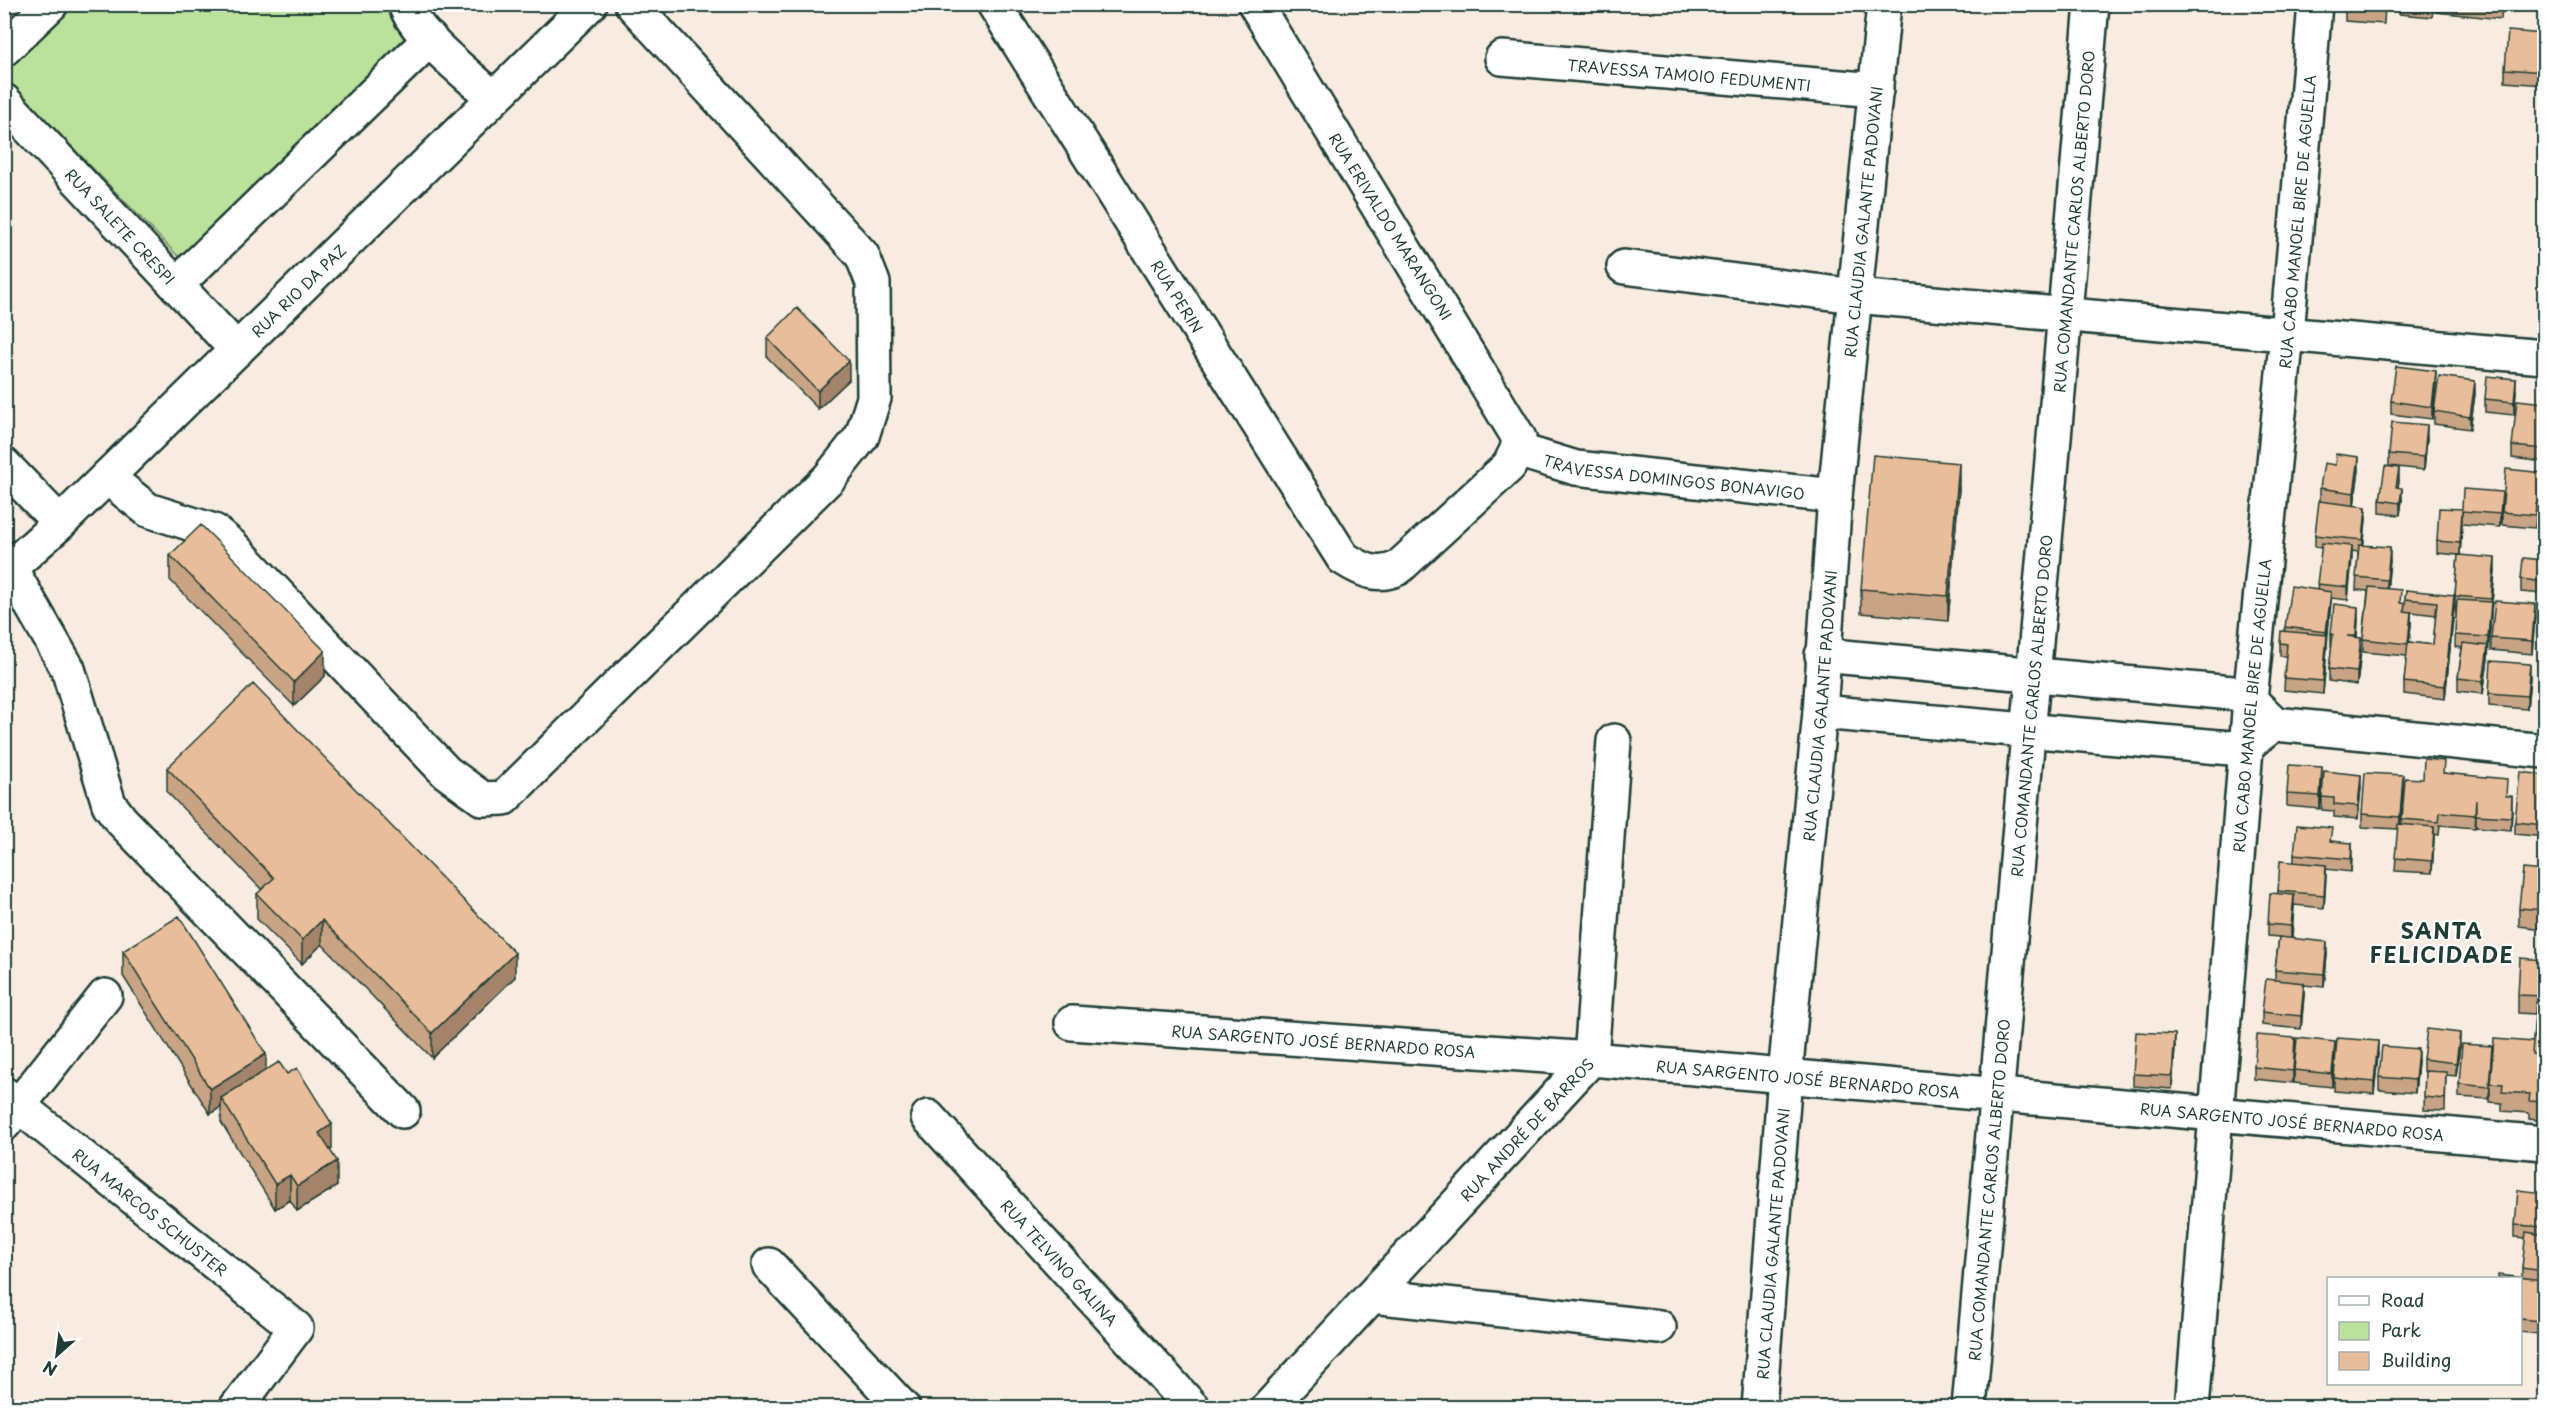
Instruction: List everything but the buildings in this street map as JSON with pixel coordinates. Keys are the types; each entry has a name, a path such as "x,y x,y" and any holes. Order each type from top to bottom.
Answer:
{"street":[{"path":"4,49 51,4"},
{"path":"405,4 408,12 430,39 493,98"},
{"name":"RUA RIO DA PAZ","path":"7,570 60,523 590,4"},
{"path":"107,477 148,510 214,531 232,546 446,771 483,799 504,798 829,478 862,436 874,398 873,283 862,255 632,4"},
{"name":"RUA PERIN","path":"994,4 1343,558 1359,568 1374,573 1398,568 1509,466 1517,450"},
{"name":"RUA ERIVALDO MARANGONI","path":"1255,4 1514,426 1519,438 1517,450"},
{"name":"RUA CLAUDIA GALANTE PADOVANI","path":"1759,1407 1785,1076 1820,712 1822,655 1835,496 1884,4"},
{"name":"RUA COMANDANTE CARLOS ALBERTO DORO","path":"1969,1407 2092,4"},
{"name":"RUA CABO MANOEL BIRE DE AGUELLA","path":"2192,1407 2250,700 2287,334 2315,4"},
{"path":"176,285 430,39"},
{"name":"TRAVESSA TAMOIO FEDUMENTI","path":"1502,58 1876,90"},
{"name":"RUA SALETE CRESPI","path":"4,101 237,350"},
{"path":"1624,267 1855,296 2544,357"},
{"name":"TRAVESSA DOMINGOS BONAVIGO","path":"1517,450 1576,468 1835,496"},
{"path":"4,465 60,523"},
{"path":"7,570 68,669 109,804 121,820 403,1111"},
{"path":"1822,655 2232,693 2250,700 2275,724 2544,751"},
{"path":"1820,712 2231,748 2247,744 2275,724"},
{"name":"RUA ANDRÉ DE BARROS","path":"1268,1407 1591,1059 1614,741"},
{"path":"9,1108 105,996"},
{"name":"RUA SARGENTO JOSÉ BERNARDO ROSA","path":"1072,1023 1591,1059 2544,1143"},
{"name":"RUA MARCOS SCHUSTER","path":"9,1108 296,1328 236,1407"},
{"name":"RUA TELVINO GALINA","path":"928,1117 1193,1407"},
{"path":"769,1265 903,1407"},
{"path":"1372,1296 1659,1327"}],"green space":[{"path":"69,5 392,5 411,41 184,257 177,255 7,80 5,71 8,63"}],"district":[{"name":"SANTA FELICIDADE","path":"2442,942"}]}
